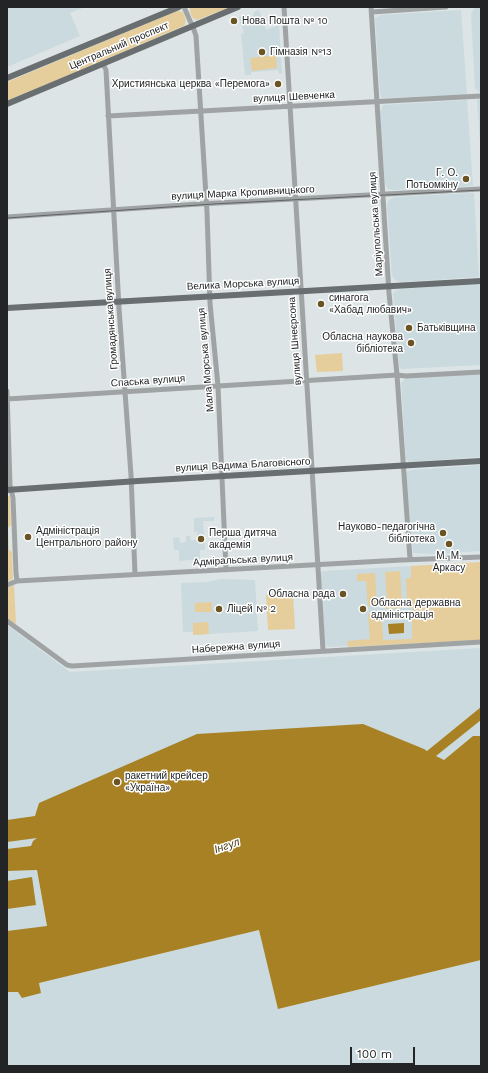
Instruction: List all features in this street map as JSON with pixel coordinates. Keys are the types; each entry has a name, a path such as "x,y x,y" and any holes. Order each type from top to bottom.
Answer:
{"main road":[{"name":"Центральний проспект","path":"7,78 179,7"},
{"name":"Центральний проспект","path":"7,104 238,7"},
{"name":"Велика Морська вулиця","path":"7,308 481,281"},
{"name":"вулиця Вадима Благовісного","path":"9,490 130,481 222,477 481,461"}],"street":[{"name":"Мала Морська вулиця","path":"184,7 196,36 210,296 218,386 226,570"},
{"name":"вулиця Шнеєрсона","path":"284,7 324,650"},
{"path":"372,9 446,7"},
{"name":"Маріупольська вулиця","path":"372,9 389,286 410,559"},
{"name":"Громадянська вулиця","path":"103,64 106,70 118,301 126,391 135,574"},
{"name":"вулиця Шевченка","path":"108,116 481,96"},
{"name":"вулиця Марка Кропивницького","path":"7,217 296,198 481,189"},
{"name":"Спаська вулиця","path":"7,399 397,375 406,376 481,372"},
{"path":"7,391 9,490 13,498 17,581"},
{"name":"Адміральська вулиця","path":"7,585 17,581 135,574 410,559 481,557"},
{"name":"Набережна вулиця","path":"7,621 67,665 72,666 324,650 481,642"}],"shaded area":[{"path":"7,7 85,7 70,13 80,36 7,67"},
{"path":"190,7 231,7 197,20 192,17"},
{"path":"476,7 481,7 481,92 475,88 471,14"},
{"name":"Гімназія №13","path":"259,10 266,30 279,25 282,73 279,74 278,70 251,72 251,75 245,75 241,34 244,33 239,17 248,14 253,16 254,12"},
{"path":"461,10 467,95 382,98 380,93 375,18 381,15"},
{"path":"177,11 183,12 186,21 184,26 7,101 7,82"},
{"path":"276,55 277,68 252,71 250,58"},
{"path":"481,99 481,156 477,100"},
{"path":"467,100 473,186 388,189 385,183 380,112 383,105"},
{"path":"474,193 479,277 401,282 395,280 392,275 387,204 389,200 395,197"},
{"path":"477,284 481,286 481,365 401,369 399,366 393,293 401,289"},
{"path":"342,353 343,371 317,372 315,355"},
{"path":"481,374 481,457 409,462 406,459 401,383 406,378"},
{"path":"481,465 481,551 436,554 413,553 406,472 411,470"},
{"path":"7,495 10,497 11,525 8,528 9,550 12,552 13,579 7,582"},
{"name":"Перша дитяча академія","path":"214,517 214,521 203,521 205,550 200,550 200,559 179,561 179,550 174,550 173,538 179,537 180,543 186,542 186,536 190,536 191,540 198,540 197,532 194,532 194,518"},
{"path":"481,562 481,640 348,647 347,641 370,639 368,614 382,614 383,640 412,639 412,618 408,618 408,612 413,611 413,608 408,608 408,604 413,603 412,600 407,601 406,578 411,578 411,566"},
{"path":"411,566 415,643 327,647 325,643 320,574 323,571"},
{"path":"400,571 402,600 387,601 385,572"},
{"path":"375,573 377,606 368,606 366,581 357,581 357,574"},
{"name":"Ліцей № 2","path":"220,579 255,580 258,631 193,635 193,632 183,632 181,583 207,582"},
{"path":"14,585 16,624 7,618 7,588"},
{"path":"293,592 295,629 268,630 266,595"},
{"path":"212,602 212,612 195,612 195,603"},
{"path":"402,603 403,608 386,609 386,604"},
{"path":"387,612 403,612 403,616 387,617"},
{"path":"208,622 209,634 193,635 193,623"},
{"path":"7,625 70,672 481,648 481,707 427,751 38,838 31,846 7,849"},
{"path":"481,720 481,736 473,736 444,760 436,756"},
{"path":"37,870 47,927 7,931 7,871"},
{"path":"260,930 279,1009 481,960 481,1066 7,1066 7,992 41,993 39,983"}],"water":[{"path":"404,623 404,633 389,634 388,624"},
{"name":"Інгул","path":"481,707 481,720 436,756 444,760 473,736 481,736 481,960 278,1009 259,930 39,983 41,993 22,998 18,992 7,992 7,931 47,926 37,870 7,871 7,849 31,846 33,841 37,838 7,842 7,820 35,816 39,803 197,734 363,724 427,751"},
{"path":"32,877 36,905 7,909 7,881"}],"tram line":[{"path":"7,218 213,204 481,190"}],"place":[{"name":"Нова Пошта № 10","path":"234,21"},
{"name":"Гімназія №13","path":"262,52"},
{"name":"Християнська церква «Перемога»","path":"278,84"},
{"name":"Г. О. Потьомкіну","path":"466,179"},
{"name":"синагога «Хабад любавич»","path":"321,304"},
{"name":"Батьківщина","path":"409,328"},
{"name":"Обласна наукова бібліотека","path":"411,343"},
{"name":"Науково-педагогічна бібліотека","path":"443,533"},
{"name":"Адміністрація Центрального району","path":"28,537"},
{"name":"Перша дитяча академія","path":"201,539"},
{"name":"М. М. Аркасу","path":"449,544"},
{"name":"Обласна рада","path":"343,594"},
{"name":"Ліцей № 2","path":"219,609"},
{"name":"Обласна державна адміністрація","path":"363,609"},
{"name":"ракетний крейсер «Україна»","path":"117,782"}]}
